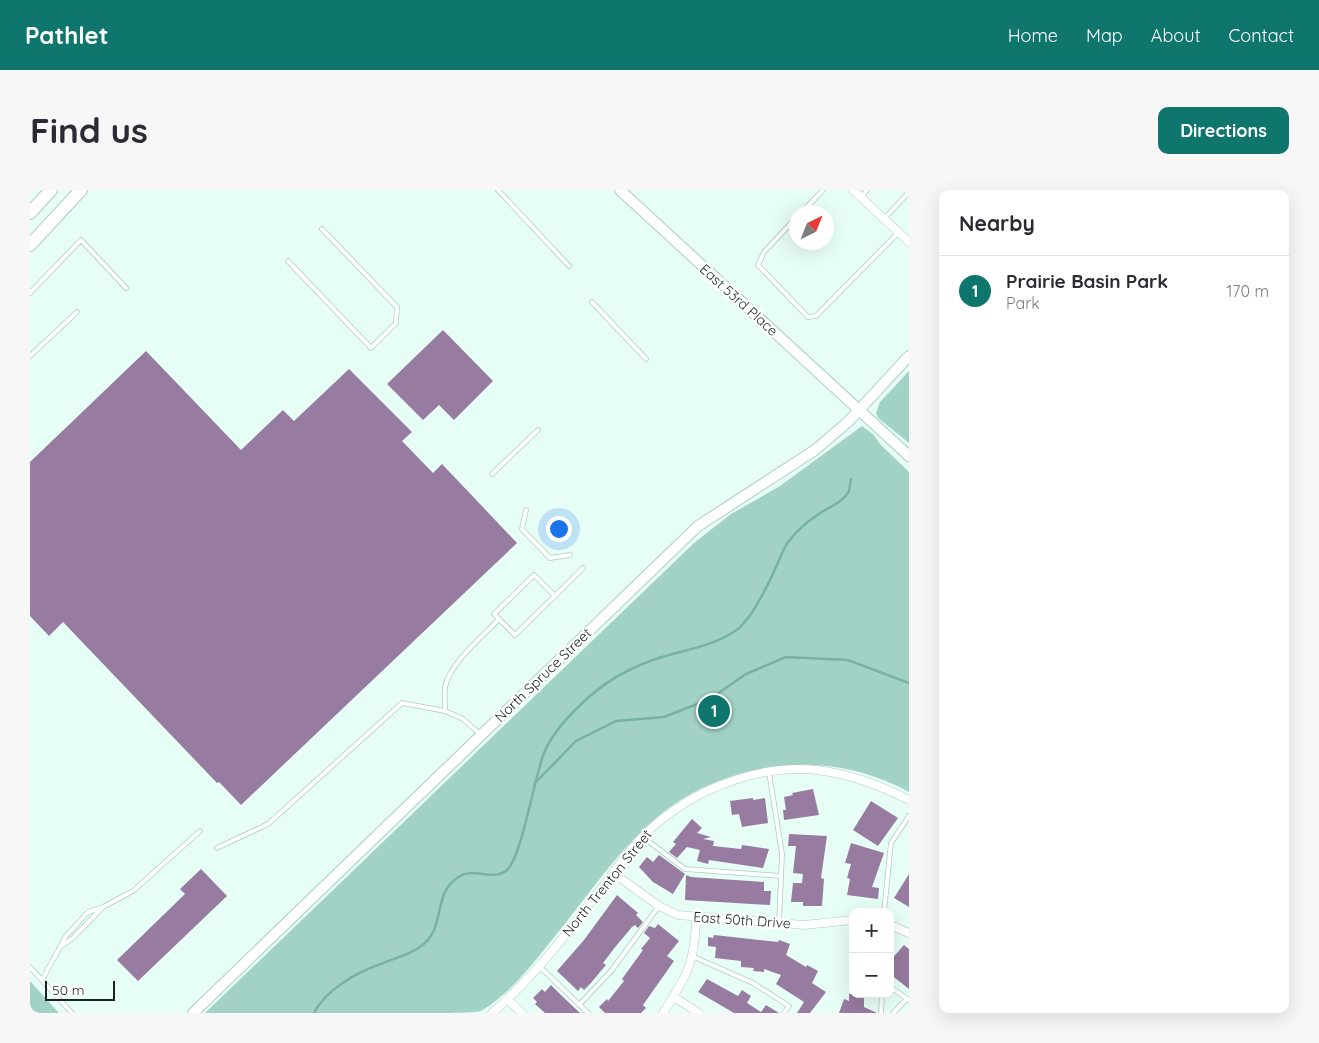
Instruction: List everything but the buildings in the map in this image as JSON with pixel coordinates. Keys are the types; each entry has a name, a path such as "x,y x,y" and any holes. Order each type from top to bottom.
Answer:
{"main road":[{"path":"30,213 51,190"},
{"path":"30,245 81,190"}],"street":[{"name":"East 53rd Place","path":"620,190 909,456"},
{"path":"853,190 909,242"},
{"name":"North Spruce Street","path":"193,1013 698,526 802,460 834,435 909,356"},
{"name":"North Trenton Street","path":"492,1013 508,1000 539,966 643,837 680,806 711,789 739,779 769,772 800,770 833,772 879,786 909,800"},
{"name":"East 50th Drive","path":"613,873 659,906 678,915 696,918 804,925 849,920"},
{"path":"663,1013 674,997 694,957 696,918"},
{"path":"894,927 909,933"},
{"path":"674,997 699,1013"},
{"path":"508,1000 522,1013"}],"lane":[{"path":"498,190 569,266"},
{"path":"809,205 823,190"},
{"path":"861,197 867,190"},
{"path":"884,219 909,192"},
{"path":"789,225 764,252 758,265 808,317 816,316 899,232"},
{"path":"288,261 370,348 396,323 397,307 322,229"},
{"path":"30,293 80,240 126,288"},
{"path":"592,302 646,359"},
{"path":"30,356 77,312"},
{"path":"492,474 538,430"},
{"path":"526,510 522,529 550,558 570,555"},
{"path":"555,596 534,575 494,614 515,635 555,596 583,568"},
{"path":"445,711 445,686 454,670 466,653 500,619"},
{"path":"217,848 268,824 402,703 445,711 463,719 481,735"},
{"path":"769,772 782,854 779,923"},
{"path":"884,908 891,842 909,816"},
{"path":"42,980 66,936 88,912 103,907 133,891 200,831"},
{"path":"643,837 685,869 781,876"},
{"path":"579,1005 612,970 659,906"},
{"path":"58,948 73,938 103,907"},
{"path":"694,957 754,983 789,1006 784,1013"},
{"path":"539,966 588,1013"},
{"path":"30,967 72,1013"},
{"path":"894,990 908,999 894,1013"},
{"path":"881,1013 882,998"}],"green space":[{"path":"909,371 909,443 878,418 876,413 880,402"},
{"path":"862,426 873,434 880,444 909,472 909,792 894,784 861,773 827,766 809,765 775,767 733,776 698,790 668,808 642,831 618,856 525,973 509,990 481,1011 465,1013 205,1013 694,543 731,514 780,486"},
{"path":"30,981 59,1013 30,1013"}],"waterway":[{"path":"314,1013 325,997 351,978 369,968 410,953 429,939 434,930 445,892 451,883 460,876 472,873 496,875 507,870 518,849 544,753 552,737 564,722 576,709 611,680 650,661 706,645 739,628 749,617 760,599 787,544 809,521 843,499 849,491 851,479"},
{"path":"534,784 576,741 616,721 664,717 710,699 746,674 786,657 848,660 909,683"}],"place":[{"name":"Prairie Basin Park","path":"714,711"}]}
